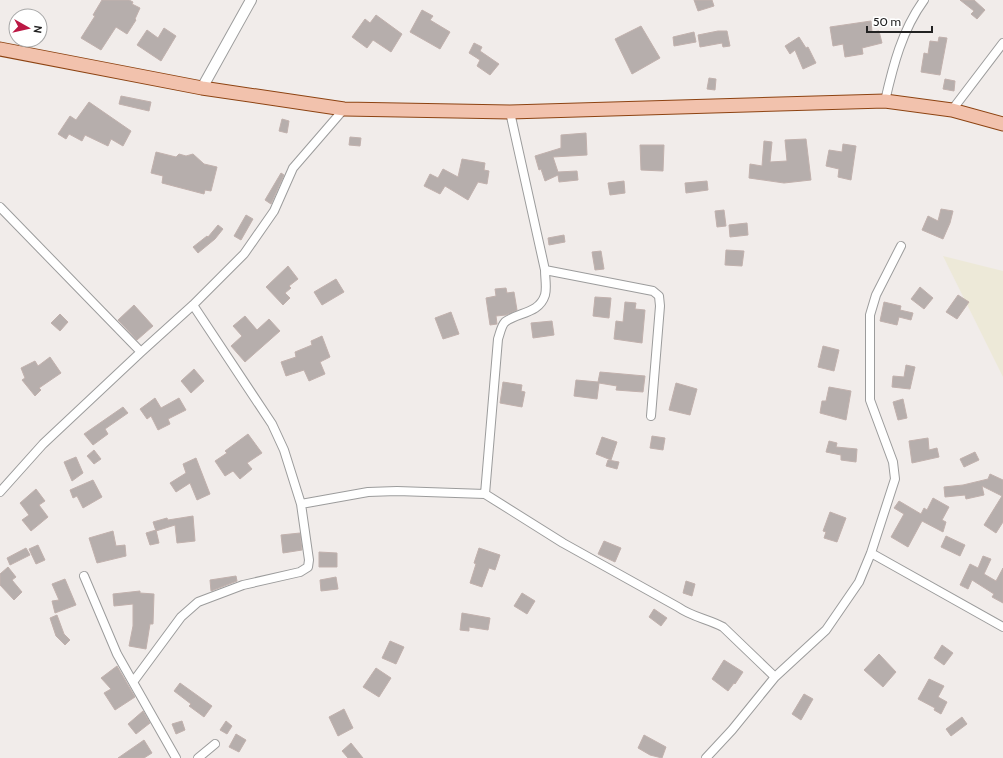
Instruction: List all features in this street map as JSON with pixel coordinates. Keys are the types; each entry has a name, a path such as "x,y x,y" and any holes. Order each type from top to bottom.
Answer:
{"main road":[{"path":"0,49 202,88 344,109 510,112 886,101 952,110 1003,124"}],"street":[{"path":"202,88 251,0"},
{"path":"886,101 895,58 916,11 924,0"},
{"path":"952,110 1003,43"},
{"path":"0,492 43,444 141,352 193,306 244,254 274,211 293,168 344,109"},
{"path":"484,494 498,339 504,323 533,310 541,302 545,294 545,270 510,112"},
{"path":"0,207 141,352"},
{"path":"706,758 732,730 775,677 826,630 859,582 871,553 895,479 894,462 870,400 870,316 876,295 901,246"},
{"path":"545,270 653,291 659,296 660,306 651,416"},
{"path":"132,682 181,616 198,602 243,585 300,572 308,567 309,560 301,504 284,450 272,424 193,306"},
{"path":"301,504 368,492 397,491 484,494 563,543 690,615 714,622 723,628 775,677"},
{"path":"871,553 1003,627"},
{"path":"84,576 117,654 176,758"},
{"path":"198,758 215,744"}],"shaded area":[{"path":"943,256 1003,271 1003,377"}],"building":[{"path":"102,0 129,0 133,2 132,4 140,8 135,19 136,20 127,34 116,27 101,50 81,38 95,16 93,15"},
{"path":"694,0 712,0 714,6 698,11"},
{"path":"960,0 974,0 985,10 977,19 971,14 974,11"},
{"path":"422,10 433,16 430,20 450,32 440,49 410,32"},
{"path":"376,15 402,34 391,52 373,40 367,48 352,37 365,19 370,23"},
{"path":"871,21 872,32 879,31 882,43 862,48 863,54 845,57 843,44 833,46 830,27"},
{"path":"641,26 660,58 632,74 615,39"},
{"path":"164,28 176,36 161,61 137,45 147,30 158,38"},
{"path":"718,31 727,31 730,46 723,47 722,43 700,47 698,35"},
{"path":"694,32 696,42 674,46 673,37"},
{"path":"799,37 806,48 808,47 816,63 803,69 795,50 790,54 785,46"},
{"path":"939,37 947,38 940,75 921,72 924,53 928,54 930,41 938,42"},
{"path":"474,43 482,47 480,51 499,64 490,75 477,66 480,60 469,53"},
{"path":"709,78 716,79 715,90 707,89"},
{"path":"945,79 955,81 954,91 943,89"},
{"path":"121,96 151,102 149,111 119,104"},
{"path":"89,102 131,131 123,146 111,139 108,146 85,135 82,141 69,134 66,139 58,134 70,116 76,120"},
{"path":"282,119 289,121 287,133 279,131"},
{"path":"586,133 587,155 553,157 558,172 577,171 578,180 559,182 558,175 545,181 541,169 539,170 535,156 561,148 561,135"},
{"path":"350,137 361,138 360,146 349,145"},
{"path":"806,139 811,180 784,183 749,178 750,164 762,166 764,141 772,142 770,162 787,161 785,140"},
{"path":"843,144 856,146 851,180 838,177 839,169 826,166 829,150 842,152"},
{"path":"640,145 664,145 663,171 641,170"},
{"path":"156,152 176,157 179,154 186,156 193,154 204,164 217,167 211,191 205,190 204,194 162,183 163,176 151,173"},
{"path":"462,159 485,163 484,170 489,171 487,184 478,182 468,200 445,186 440,194 424,186 430,174 438,178 443,169 458,177"},
{"path":"281,173 284,175 271,204 265,200"},
{"path":"624,181 625,193 610,195 608,183"},
{"path":"707,181 708,190 686,193 685,183"},
{"path":"941,209 953,211 950,223 943,239 922,230 928,216 938,221"},
{"path":"724,210 726,226 717,227 715,211"},
{"path":"246,215 253,219 241,240 234,236"},
{"path":"747,223 748,235 730,237 729,225"},
{"path":"218,225 223,229 215,239 198,253 193,247 207,236 208,237"},
{"path":"564,235 565,242 549,245 548,238"},
{"path":"726,250 744,251 742,266 725,265"},
{"path":"601,251 604,269 595,270 592,252"},
{"path":"288,266 298,279 289,286 291,288 285,293 290,298 283,305 266,287"},
{"path":"336,279 344,292 322,305 314,292"},
{"path":"920,287 933,298 924,309 911,299"},
{"path":"506,288 507,293 514,292 517,310 506,315 496,316 497,324 490,325 486,298 496,296 495,289"},
{"path":"958,295 969,302 957,319 946,312"},
{"path":"595,297 611,298 609,318 593,316"},
{"path":"625,302 636,303 635,309 645,310 642,343 614,339 616,321 623,322"},
{"path":"884,302 901,306 900,310 913,313 911,320 899,317 897,325 880,321"},
{"path":"134,305 153,326 137,340 118,320"},
{"path":"451,312 459,334 443,339 435,318"},
{"path":"60,314 68,322 60,331 51,323"},
{"path":"245,316 257,330 269,319 280,331 245,362 231,346 242,336 233,326"},
{"path":"552,321 554,335 533,338 531,323"},
{"path":"322,336 330,357 320,362 325,374 309,381 304,370 286,376 281,362 296,357 295,352 312,345 311,341"},
{"path":"823,346 839,350 834,371 818,367"},
{"path":"50,357 61,373 39,388 41,390 35,396 22,380 25,378 21,368 35,361 38,366"},
{"path":"906,365 915,367 910,389 892,387 893,376 904,377"},
{"path":"194,369 204,381 191,393 181,381"},
{"path":"600,372 645,376 643,392 616,390 617,386 599,383 597,399 574,396 576,380 598,382"},
{"path":"503,382 522,385 521,391 525,392 522,407 500,403"},
{"path":"676,383 697,389 690,415 669,410"},
{"path":"829,387 851,391 846,420 820,413 822,401 826,401"},
{"path":"155,398 161,408 179,398 186,410 168,419 170,424 158,430 151,416 147,419 140,409"},
{"path":"903,399 907,418 898,420 893,402"},
{"path":"123,407 128,413 105,429 108,434 93,445 84,434"},
{"path":"248,434 262,453 247,463 252,469 240,479 233,471 225,476 215,461 227,453 225,451"},
{"path":"652,436 665,438 663,450 650,448"},
{"path":"602,437 617,442 611,460 596,454"},
{"path":"928,438 929,450 937,448 939,457 912,463 909,441"},
{"path":"829,441 837,443 836,447 857,449 856,462 841,460 841,455 826,452"},
{"path":"94,450 101,459 94,464 87,456"},
{"path":"975,452 979,460 964,467 960,459"},
{"path":"76,457 83,473 72,481 64,462"},
{"path":"196,458 210,494 197,500 190,483 176,492 170,483 186,473 183,464"},
{"path":"608,460 619,462 617,469 606,466"},
{"path":"990,474 1003,480 1003,522 996,533 984,525 1002,496 982,486 984,495 966,499 965,495 945,497 944,487 963,485 988,479"},
{"path":"93,480 102,497 83,508 77,496 73,498 70,490"},
{"path":"36,489 45,501 39,505 48,517 31,531 22,520 29,515 20,503"},
{"path":"933,498 949,507 942,520 946,522 943,532 922,521 908,547 891,537 904,514 894,508 899,501 921,514 924,508 927,510"},
{"path":"830,512 846,518 837,542 824,538 826,532 823,531"},
{"path":"193,516 195,541 177,543 175,525 156,531 153,522 167,518 168,520"},
{"path":"156,530 159,543 150,545 146,533"},
{"path":"113,531 116,546 125,545 126,556 97,563 89,538"},
{"path":"300,533 302,550 283,553 281,535"},
{"path":"946,536 965,545 960,556 941,547"},
{"path":"604,541 621,548 615,562 598,554"},
{"path":"38,545 45,560 36,564 29,549"},
{"path":"26,548 30,555 10,565 7,558"},
{"path":"479,548 500,555 495,570 489,568 482,587 470,583"},
{"path":"319,552 337,553 337,567 319,567"},
{"path":"983,556 991,559 984,574 996,581 1003,568 1003,603 992,597 994,594 972,580 968,589 960,585 970,564 978,568"},
{"path":"8,567 16,577 12,580 22,592 14,600 0,585 0,574"},
{"path":"236,576 237,581 211,591 210,580"},
{"path":"336,577 338,589 321,591 320,580"},
{"path":"65,579 76,605 55,613 52,601 59,600 52,584"},
{"path":"686,581 695,584 692,596 683,593"},
{"path":"140,591 140,593 154,594 153,624 150,624 146,649 129,646 133,626 133,604 114,606 113,594"},
{"path":"522,593 535,601 527,614 514,606"},
{"path":"654,609 667,618 661,626 649,617"},
{"path":"462,613 490,618 488,630 469,627 469,631 460,630"},
{"path":"57,615 64,634 70,640 65,645 56,636 50,618"},
{"path":"390,641 404,647 396,664 382,658"},
{"path":"942,645 953,653 944,665 934,658"},
{"path":"879,654 896,672 883,687 864,670"},
{"path":"724,660 743,672 728,691 712,679"},
{"path":"117,666 135,697 115,710 104,693 111,689 101,678"},
{"path":"376,668 391,678 379,697 363,687"},
{"path":"929,679 944,686 938,697 947,702 941,714 934,710 935,708 918,699"},
{"path":"180,683 212,706 204,717 189,706 191,704 174,691"},
{"path":"804,694 813,699 801,720 792,714"},
{"path":"344,709 353,728 338,736 329,717"},
{"path":"143,711 150,723 136,734 128,724"},
{"path":"962,717 967,724 951,736 946,729"},
{"path":"182,721 185,730 176,734 172,724"},
{"path":"226,721 232,726 227,734 220,730"},
{"path":"236,734 246,740 239,752 229,747"},
{"path":"644,735 666,747 662,758 650,755 638,748"},
{"path":"144,740 152,753 144,758 118,758"},
{"path":"351,743 363,758 348,758 342,751"}]}
